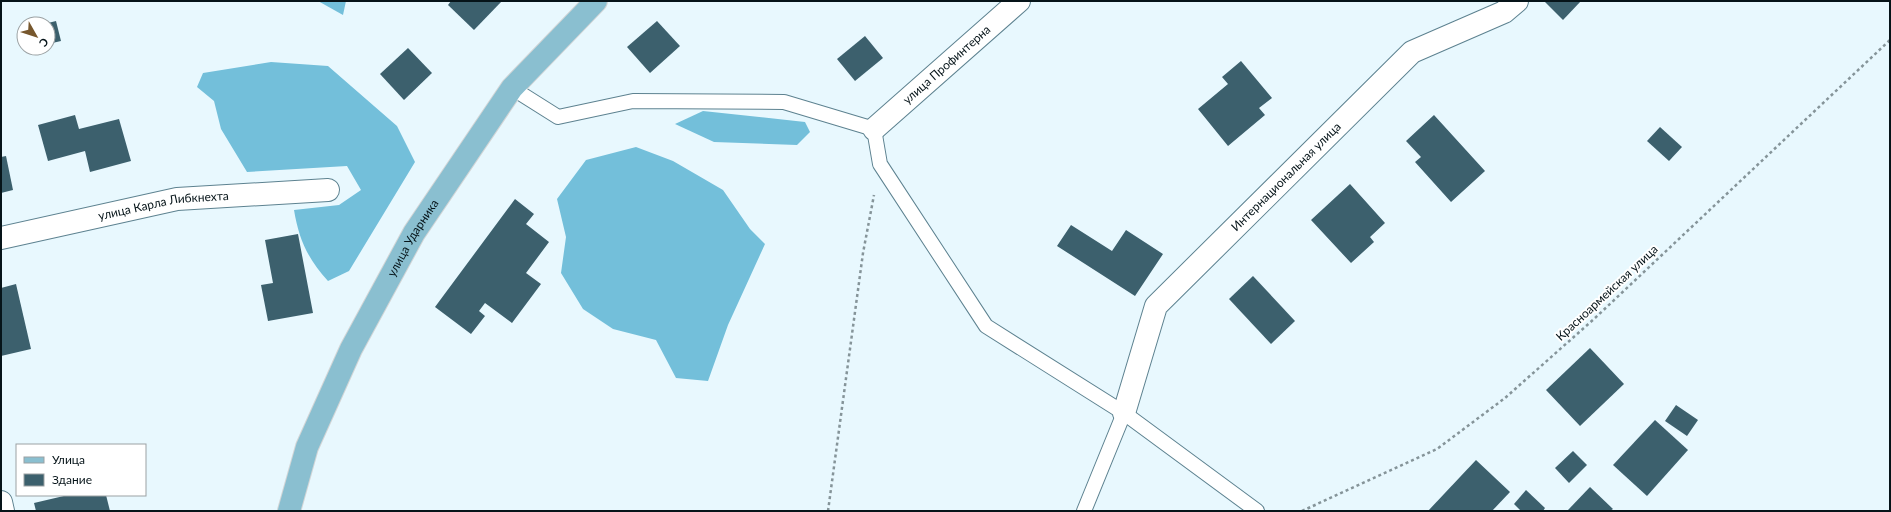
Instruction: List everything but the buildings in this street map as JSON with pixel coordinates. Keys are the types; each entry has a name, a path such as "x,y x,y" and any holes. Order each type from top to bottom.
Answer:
{"main road":[{"name":"улица Ударника","path":"289,511 306,447 351,349 414,233 512,88 596,1"}],"street":[{"name":"улица Профинтерна","path":"874,129 1020,1"},
{"name":"Интернациональная улица","path":"1124,413 1156,306 1412,52 1504,12 1517,1"},
{"name":"улица Карла Либкнехта","path":"1,238 177,199 328,190"},
{"path":"1,502 3,511"}],"lane":[{"path":"512,88 558,117 632,101 784,102 874,129 880,164 986,326 1124,413 1257,511"},
{"path":"1084,511 1124,413"}],"path":[{"name":"Красноармейская улица","path":"1302,511 1437,449 1505,398 1594,319 1890,40"},
{"path":"828,511 863,253 880,164"}],"shaded area":[{"path":"318,1 346,1 343,15"},
{"path":"271,62 328,66 397,126 415,162 349,271 328,281 315,265 305,248 294,210 339,205 361,190 347,166 247,172 221,129 214,101 197,87 203,73"},
{"path":"703,111 805,122 810,132 797,145 714,142 675,124"},
{"path":"636,147 673,161 723,190 750,229 765,244 728,325 708,381 676,378 656,340 613,329 583,309 561,273 566,237 557,199 586,160"}]}
